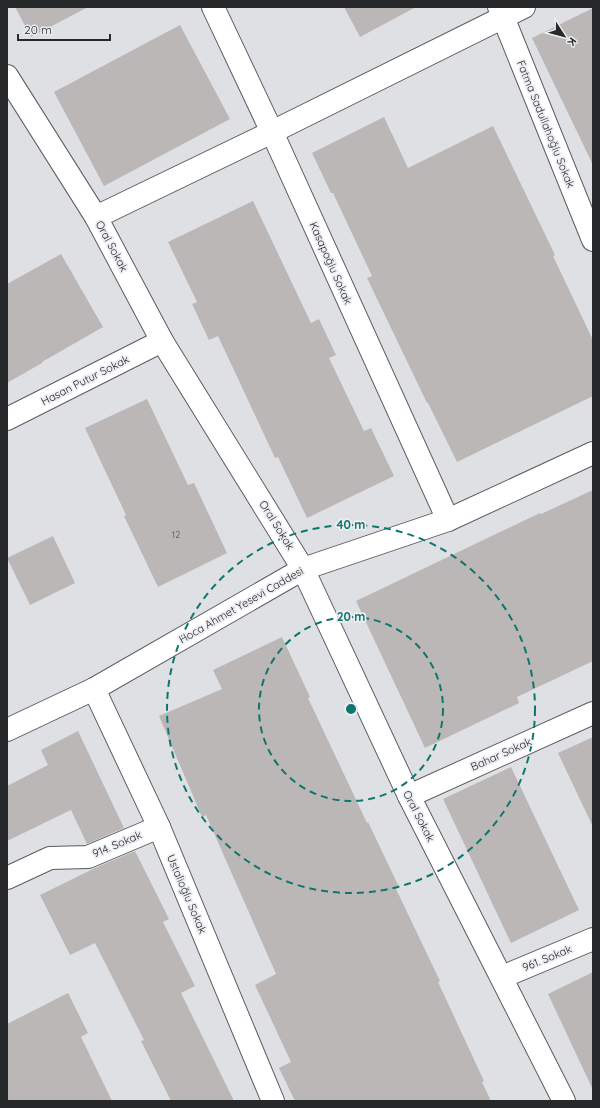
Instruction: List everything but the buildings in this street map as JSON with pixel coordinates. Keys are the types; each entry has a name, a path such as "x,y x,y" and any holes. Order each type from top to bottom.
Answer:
{"street":[{"name":"Kasapoğlu Sokak","path":"212,7 272,132 448,520"},
{"path":"96,217 272,132 501,12 524,7"},
{"name":"Fatma Sadullahoğlu Sokak","path":"501,12 593,240"},
{"name":"Oral Sokak","path":"7,76 96,217 162,341 303,568 409,796 564,1101"},
{"name":"Hasan Putur Sokak","path":"7,419 162,341"},
{"name":"Hoca Ahmet Yesevi Caddesi","path":"7,730 94,689 303,568 448,520 593,453"},
{"name":"Ustalioğlu Sokak","path":"94,689 159,827 273,1101"},
{"name":"Bahar Sokak","path":"409,796 593,713"},
{"name":"914. Sokak","path":"7,878 50,858 88,857 159,827"},
{"name":"961. Sokak","path":"502,977 593,939"}]}
